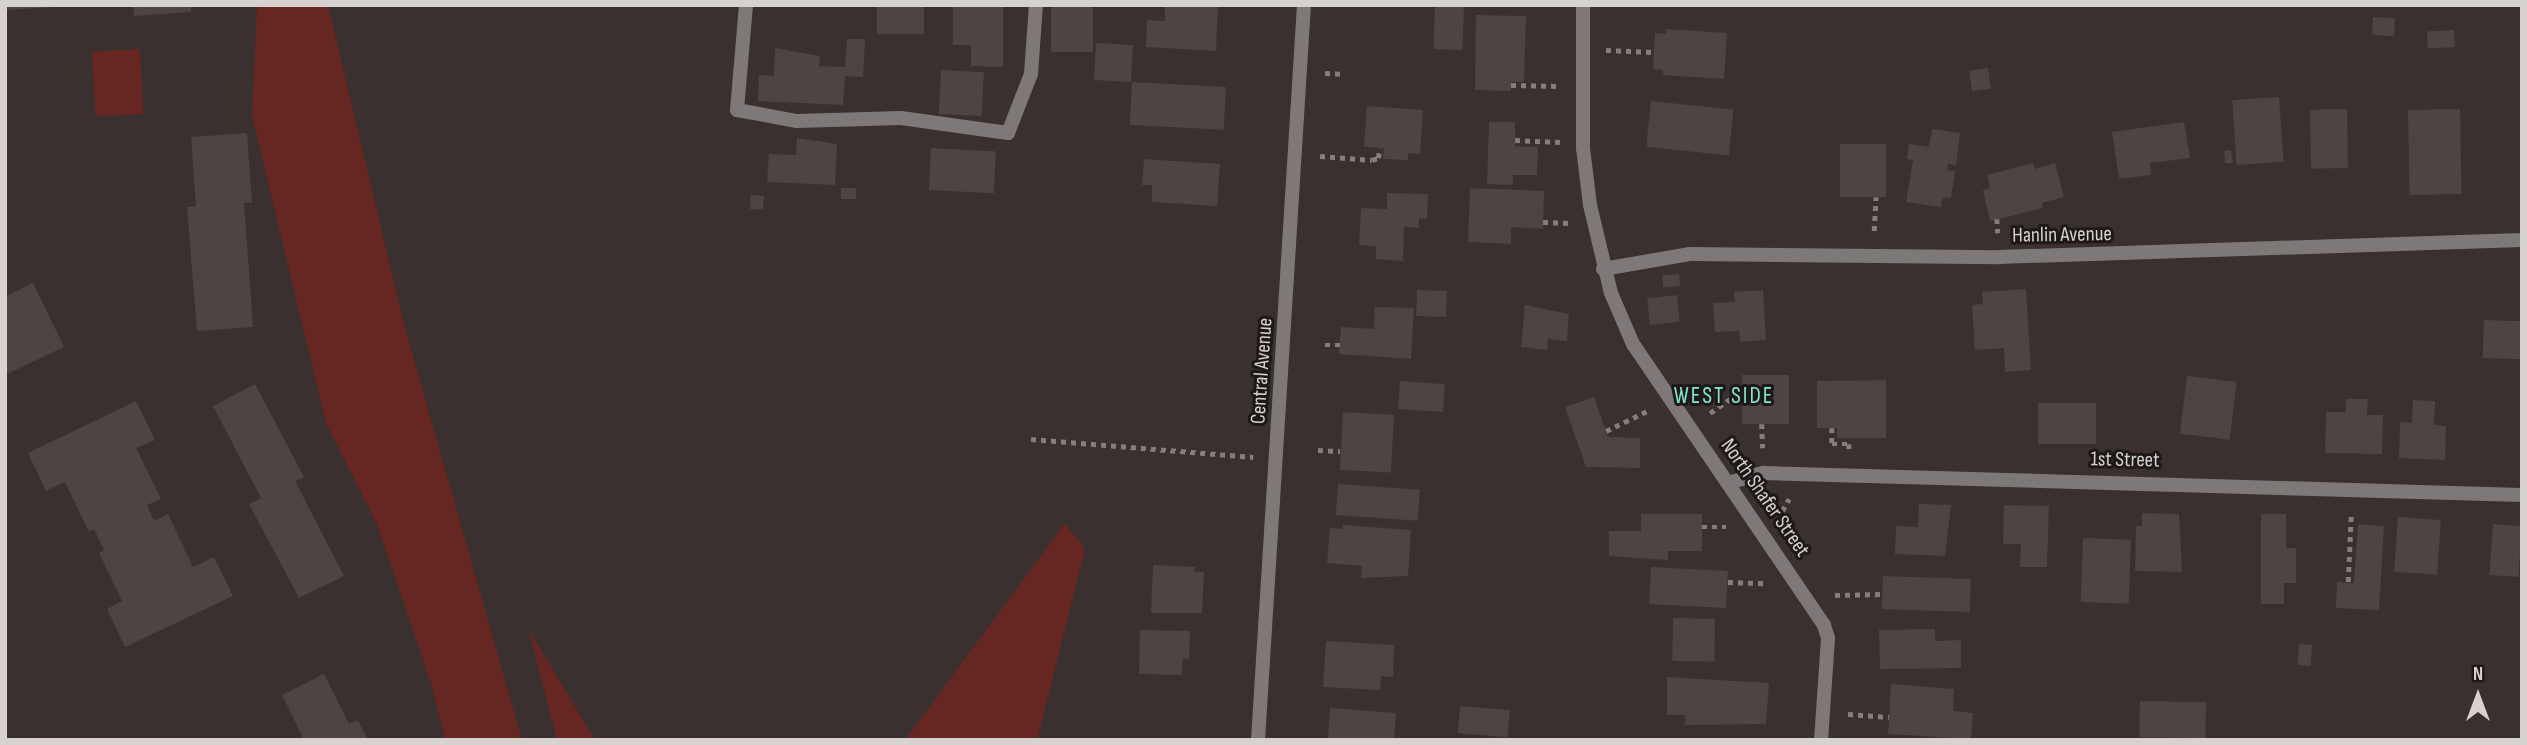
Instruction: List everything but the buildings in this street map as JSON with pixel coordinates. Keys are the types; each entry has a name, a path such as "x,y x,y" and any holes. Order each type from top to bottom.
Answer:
{"street":[{"path":"746,5 737,110 797,121 901,118 1008,133 1031,74 1036,5"},
{"name":"Central Avenue","path":"1258,740 1304,5"},
{"name":"North Shafer Street","path":"1583,5 1583,148 1604,269 1633,344 1824,625 1828,638 1821,740"},
{"name":"Hanlin Avenue","path":"1604,269 1690,254 1999,257 2522,240"},
{"name":"1st Street","path":"1728,483 1764,473 2522,495"}],"path":[{"path":"1605,50 1654,52"},
{"path":"1324,73 1345,74"},
{"path":"1511,85 1558,86"},
{"path":"1515,140 1562,142"},
{"path":"1318,156 1372,160 1378,158 1380,148"},
{"path":"1874,234 1876,197"},
{"path":"1543,222 1570,223"},
{"path":"1325,345 1340,345"},
{"path":"1706,416 1734,396 1742,396"},
{"path":"1606,431 1649,410"},
{"path":"1762,424 1763,449"},
{"path":"1832,428 1832,444 1849,444 1849,452"},
{"path":"1031,439 1226,455"},
{"path":"1318,450 1340,451"},
{"path":"1782,511 1791,495"},
{"path":"2348,582 2352,507"},
{"path":"1702,527 1730,527"},
{"path":"1728,582 1769,583"},
{"path":"1832,596 1883,594"},
{"path":"1846,714 1889,717"}],"shaded area":[{"path":"257,5 328,5 404,324 522,740 445,740 431,683 376,522 326,423 252,116"},
{"path":"140,49 143,114 95,116 92,52"},
{"path":"1065,523 1085,549 1037,740 905,740"},
{"path":"528,628 595,740 557,740"}],"district":[{"name":"WEST SIDE","path":"1724,396"}]}
